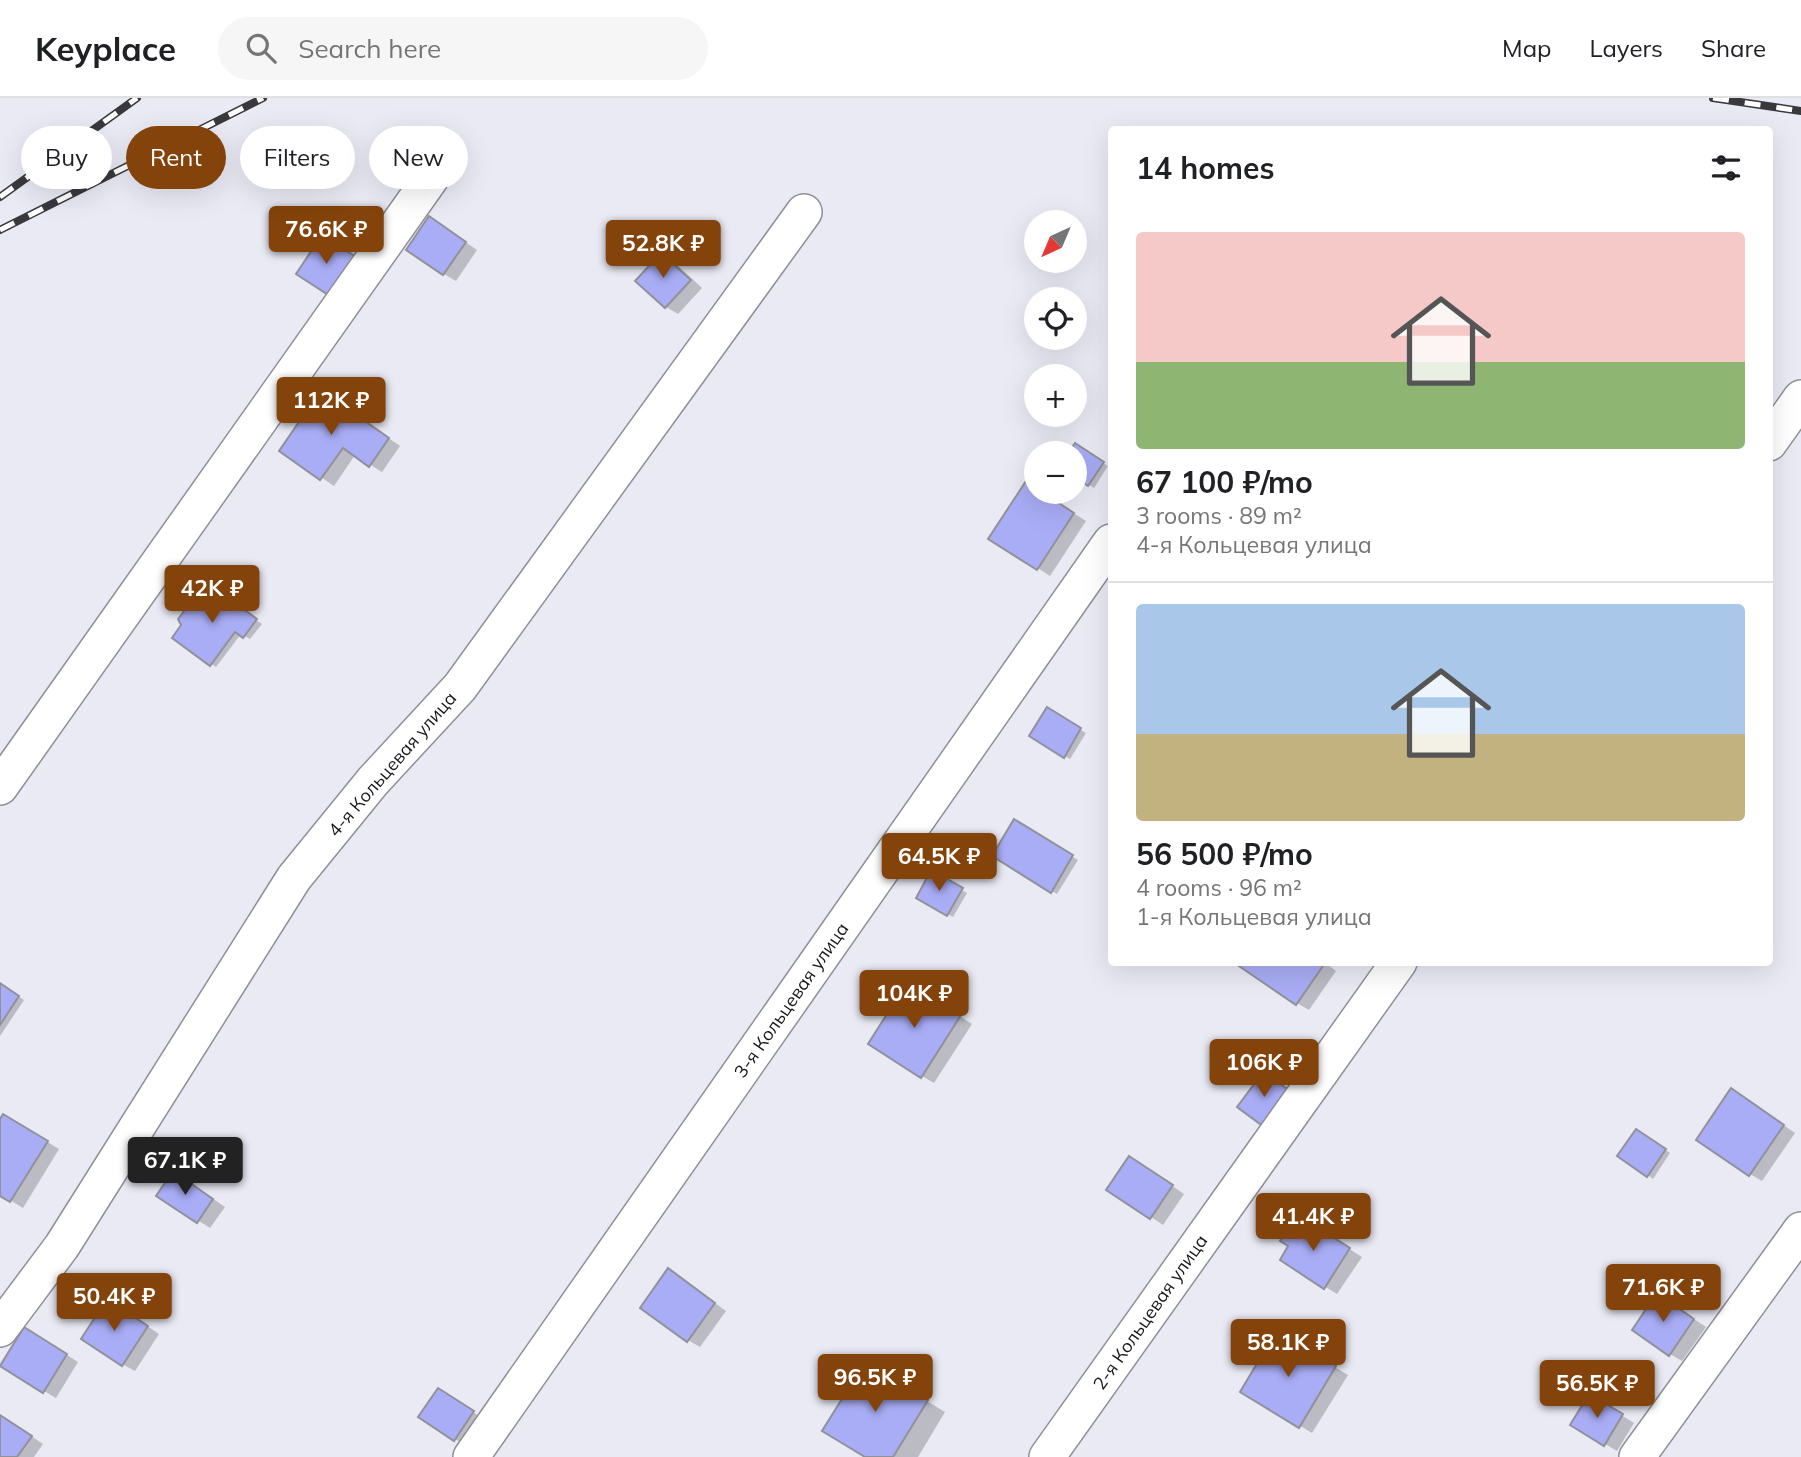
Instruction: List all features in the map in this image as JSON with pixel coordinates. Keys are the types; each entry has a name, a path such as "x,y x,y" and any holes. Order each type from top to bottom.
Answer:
{"street":[{"path":"0,787 424,189"},
{"name":"4-я Кольцевая улица","path":"0,1329 62,1246 294,878 373,781 460,687 804,212"},
{"path":"1773,437 1801,398"},
{"name":"3-я Кольцевая улица","path":"471,1457 1108,546"},
{"name":"2-я Кольцевая улица","path":"1046,1457 1396,966"},
{"path":"1637,1457 1801,1230"}],"building":[{"path":"429,216 466,242 443,275 406,250"},
{"path":"322,235 356,257 330,296 296,274"},
{"path":"661,253 691,280 665,308 635,281"},
{"path":"321,390 389,438 369,467 343,448 320,480 279,451"},
{"path":"1087,451 1104,462 1087,485"},
{"path":"1024,484 1024,504 1060,504 1074,513 1037,570 988,539"},
{"path":"211,585 257,619 243,638 235,632 210,666 172,638 181,625 178,619 187,607 194,608"},
{"path":"1047,707 1081,728 1064,758 1029,736"},
{"path":"1014,819 1073,855 1051,893 992,856"},
{"path":"931,870 963,888 947,916 916,898"},
{"path":"1239,966 1323,966 1296,1005"},
{"path":"908,981 961,1015 921,1078 868,1044"},
{"path":"0,983 19,996 0,1025"},
{"path":"1264,1071 1291,1092 1264,1127 1237,1107"},
{"path":"1731,1088 1784,1125 1749,1176 1696,1140"},
{"path":"3,1114 48,1141 10,1202 0,1196 0,1119"},
{"path":"1636,1129 1666,1149 1647,1177 1617,1156"},
{"path":"1129,1156 1173,1185 1150,1219 1106,1190"},
{"path":"173,1171 213,1199 197,1223 156,1196"},
{"path":"1306,1220 1350,1248 1324,1289 1280,1260 1288,1246 1280,1241 1288,1228 1297,1234"},
{"path":"668,1268 715,1303 687,1342 640,1308"},
{"path":"1657,1293 1694,1319 1669,1356 1632,1330"},
{"path":"107,1299 148,1326 122,1366 81,1339"},
{"path":"24,1327 67,1354 43,1393 0,1366"},
{"path":"1277,1330 1336,1366 1299,1428 1240,1392"},
{"path":"865,1362 928,1400 893,1457 865,1457 822,1431"},
{"path":"438,1388 474,1411 454,1441 418,1417"},
{"path":"1589,1394 1623,1414 1604,1446 1570,1425"},
{"path":"0,1415 32,1436 17,1457 0,1457"}],"railway":[{"path":"0,197 137,98"},
{"path":"0,230 263,98"},
{"path":"1713,98 1801,111"}]}
